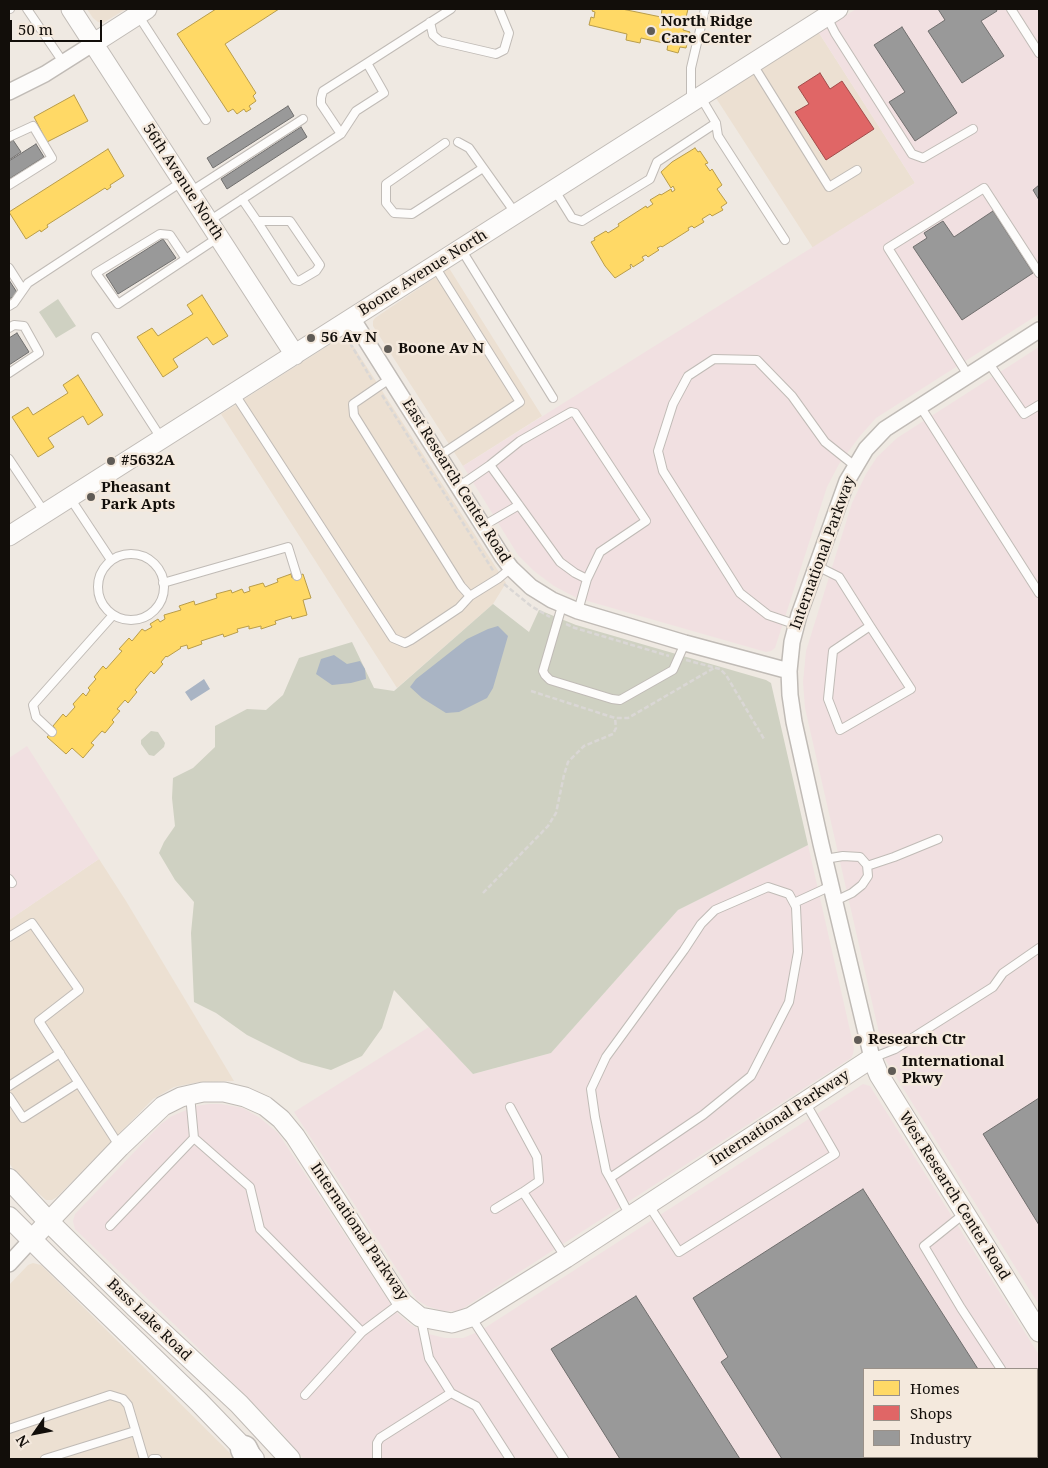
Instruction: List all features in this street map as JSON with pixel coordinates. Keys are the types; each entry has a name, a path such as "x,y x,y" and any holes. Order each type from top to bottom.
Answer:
{"main road":[{"name":"Bass Lake Road","path":"9,1179 49,1222 175,1346 239,1404 290,1459"},
{"name":"Bass Lake Road","path":"9,1217 199,1402 249,1456"}],"street":[{"name":"56th Avenue North","path":"71,9 295,355"},
{"name":"Boone Avenue North","path":"10,534 45,514 516,214 752,63 829,11"},
{"path":"9,92 45,74 142,12"},
{"name":"East Research Center Road","path":"352,318 511,568 541,594 562,606 578,612 789,671"},
{"name":"International Parkway","path":"31,1240 163,1106 182,1097 203,1092 224,1092 245,1097 265,1106 282,1119 295,1136 402,1302 420,1317 452,1323 471,1317 566,1258 872,1058 794,722 789,671 792,642 847,481 866,449 885,429 1039,330"},
{"name":"West Research Center Road","path":"872,1058 879,1075 1039,1332"},
{"path":"9,1264 31,1240"}],"lane":[{"path":"27,9 63,62"},
{"path":"341,134 321,104 323,92 451,9"},
{"path":"430,22 433,35 440,41 496,54 504,50 509,33 499,9"},
{"path":"705,9 691,68 696,99 716,123 718,136 785,240"},
{"path":"1010,9 1039,53"},
{"path":"829,11 836,32 912,154 923,158 973,129"},
{"path":"142,12 206,120"},
{"path":"186,259 170,234 160,234 96,273 118,304 186,259 242,199 341,134 356,111 384,92 367,63"},
{"path":"752,63 829,187 857,170"},
{"path":"9,306 14,303 28,283 186,187 303,119"},
{"path":"554,189 572,218 582,221 650,179 657,162 716,123"},
{"path":"9,138 33,126 52,158 9,185"},
{"path":"458,142 469,148 516,214"},
{"path":"445,143 386,184 386,203 394,213 412,214 483,168"},
{"path":"968,375 888,248 984,188 1039,273"},
{"path":"242,199 256,221 295,280 299,282 316,271 320,265 290,221 256,221"},
{"path":"461,249 553,398"},
{"path":"435,265 520,402 439,456"},
{"path":"9,268 23,290"},
{"path":"9,328 14,325 24,326 40,353 9,372"},
{"path":"96,338 162,440"},
{"path":"797,625 768,616 740,593 663,471 658,450 673,404 688,376 714,359 756,360 792,396 825,442 855,466"},
{"path":"988,362 1024,414 1039,405"},
{"path":"390,378 353,404 354,415 461,586 470,596"},
{"path":"234,393 393,638 405,642 411,640 459,608 470,596 511,568"},
{"path":"920,406 1039,593"},
{"path":"458,487 520,441 571,412 575,413 646,521 600,552 587,579 578,612"},
{"path":"9,458 45,514"},
{"path":"490,465 560,562 587,579"},
{"path":"70,498 111,560"},
{"path":"483,526 518,505"},
{"path":"163,583 288,547 297,576"},
{"path":"132,554 152,561 159,570 163,583 164,590 155,610 136,620 125,620 113,615 100,600 98,589 99,578 104,568 111,560 121,555 132,554"},
{"path":"817,566 839,577 911,689 840,730 828,699 833,651 870,626"},
{"path":"562,606 543,671 545,675 550,680 612,699 620,700 668,674 673,670 685,643"},
{"path":"52,732 36,716 34,705 113,615"},
{"path":"867,866 938,839"},
{"path":"794,903 833,894 852,893 862,885 868,876 867,866 860,856 825,859"},
{"path":"610,1178 703,1115 752,1076 789,1002 798,952 796,907 790,894 768,887 715,910 700,924 684,950 606,1057 591,1089 595,1117 606,1170 610,1178 630,1216"},
{"path":"9,937 32,922 79,990 39,1021 120,1148"},
{"path":"872,1058 895,1049 993,987 1003,973 1039,948"},
{"path":"9,1086 60,1054"},
{"path":"9,1096 23,1118 78,1083"},
{"path":"190,1095 194,1138 250,1187 260,1230 362,1332"},
{"path":"648,1204 679,1252 835,1154 805,1102"},
{"path":"495,1209 538,1181 537,1157 510,1107"},
{"path":"110,1226 194,1138"},
{"path":"523,1192 566,1258"},
{"path":"966,1213 924,1246 961,1308 1000,1368"},
{"path":"305,1395 362,1332 402,1302"},
{"path":"420,1317 429,1358 451,1393 476,1406 510,1459"},
{"path":"471,1317 564,1459"},
{"path":"377,1459 377,1443 380,1438 451,1393"},
{"path":"9,1429 110,1395 123,1399 128,1405 144,1459"},
{"path":"45,1459 135,1430"}],"path":[{"path":"350,343 499,578 508,589 531,606 574,628 720,668 764,739"},
{"path":"484,893 548,826 556,813 568,762 584,746 613,734 616,728 615,718"}],"shaded area":[{"path":"87,9 126,9 103,23 93,18"},
{"path":"856,9 1039,9 1039,314 876,418 860,436 839,464 827,487 775,648 771,651 766,652 577,598 554,586 534,571 518,555 463,466 915,183 819,33"},
{"path":"819,33 915,183 813,248 716,98"},
{"path":"449,268 542,416 463,466 373,326 375,318"},
{"path":"58,299 76,326 56,338 39,312"},
{"path":"337,340 352,344 506,583 493,604 397,688 221,414"},
{"path":"1039,347 1039,1305 886,1061 805,708 803,682 806,651 852,503 866,474 877,457 897,438"},
{"path":"493,604 529,632 539,610 576,625 771,683 808,845 678,910 551,1053 473,1074 394,990 382,1028 362,1056 331,1070 301,1062 247,1035 216,1013 194,1002 191,933 194,902 175,880 159,853 175,826 172,798 173,778 193,768 215,747 215,726 247,709 266,710 283,695 299,658 352,642 374,688 394,691"},
{"path":"151,731 158,732 165,743 164,747 154,756 149,755 141,744 141,740"},
{"path":"27,746 99,859 9,920 9,758"},
{"path":"808,845 854,1048 851,1058 459,1311 443,1311 427,1306 417,1300 294,1112 429,1027 473,1074 551,1053 678,910"},
{"path":"99,859 234,1081 199,1082 174,1087 153,1099 57,1197 52,1200 46,1200 18,1175 9,1163 9,920"},
{"path":"863,1084 870,1086 1039,1355 1039,1459 304,1459 272,1422 75,1229 73,1221 75,1214 161,1124 172,1116 196,1106 209,1104 243,1108 260,1118 278,1133 396,1312 410,1324 425,1333 445,1338 463,1338 480,1331"},
{"path":"33,1263 41,1265 236,1459 9,1459 9,1285 28,1265"}],"water":[{"path":"498,626 508,636 493,688 487,698 459,712 446,713 422,698 410,687 416,679 467,639"},
{"path":"334,655 347,664 360,661 365,669 366,679 332,685 316,674 321,659"},
{"path":"204,679 210,689 191,701 185,692"}],"building: Homes":[{"path":"216,9 279,9 225,44 256,93 253,96 256,101 249,106 251,109 246,112 244,109 237,114 233,109 228,112 177,34"},
{"name":"North Ridge Care Center","path":"593,9 622,9 661,17 662,9 688,9 683,30 690,32 686,48 680,47 678,53 667,50 668,44 641,38 640,43 626,40 627,34 589,25 591,17 594,18 595,12 592,11"},
{"path":"74,95 88,121 47,142 34,117"},
{"path":"695,148 698,152 700,151 708,163 705,164 710,171 712,169 722,185 717,189 727,203 721,207 723,210 702,219 704,222 694,228 692,226 688,228 689,230 662,247 657,248 659,250 648,257 646,255 642,257 644,260 633,267 631,264 631,268 615,278 605,266 591,242 606,231 608,233 619,226 618,224 646,206 647,208 653,204 650,200 671,189 672,192 675,190 673,186 671,188 661,172 672,162"},
{"path":"108,149 124,176 110,185 111,187 107,190 105,188 47,225 48,227 41,232 40,230 26,239 9,212"},
{"path":"202,295 228,336 213,345 207,337 173,359 178,367 163,377 137,337 152,328 158,336 193,314 187,305"},
{"path":"78,375 103,415 88,425 83,416 48,438 54,447 38,457 12,417 28,407 33,415 68,393 63,385"},
{"path":"291,574 292,578 303,574 311,598 303,600 307,615 292,619 291,616 275,621 276,624 261,629 261,626 249,629 249,626 237,629 238,632 224,637 223,634 201,641 202,644 188,649 187,645 180,647 166,656 161,662 163,664 154,674 151,671 135,690 137,692 128,703 125,700 117,709 120,711 112,720 114,722 105,733 102,731 91,743 94,745 83,758 72,748 66,754 47,737 63,714 66,717 75,707 73,704 83,693 86,696 90,690 88,688 96,679 94,677 103,666 106,669 122,651 119,649 129,638 132,641 142,629 145,631 152,627 150,624 158,619 160,622 165,619 164,615 181,610 179,606 194,601 195,605 217,598 216,594 231,590 232,593 242,589 244,593 250,591 249,587 263,583 265,587 278,582 277,579"}],"building: Shops":[{"path":"820,73 830,89 842,81 874,129 826,160 795,112 809,104 798,87"}],"building: Industry":[{"path":"938,9 996,9 997,11 981,21 1004,56 962,83 928,31 945,20"},
{"path":"902,27 957,113 915,141 889,102 905,92 874,45"},
{"path":"288,106 294,116 213,168 207,158"},
{"path":"301,127 307,137 227,189 221,179"},
{"path":"13,140 21,152 9,160 9,143"},
{"path":"36,144 44,157 9,179 9,161"},
{"path":"1039,185 1039,200 1033,190"},
{"path":"993,211 1033,273 962,320 913,247 927,238 924,233 943,221 954,237"},
{"path":"163,239 176,258 118,294 106,275"},
{"path":"9,280 18,294 9,299"},
{"path":"17,333 29,352 9,365 9,338"},
{"path":"1039,1098 1039,1225 983,1134"},
{"path":"863,1189 977,1368 863,1368 863,1458 1030,1458 782,1459 721,1362 728,1357 693,1298"},
{"path":"636,1296 740,1459 620,1459 551,1349"}],"place":[{"name":"North Ridge Care Center","path":"651,31"},
{"name":"56 Av N","path":"311,338"},
{"name":"Boone Av N","path":"388,349"},
{"name":"#5632A","path":"111,461"},
{"name":"Pheasant Park Apts","path":"91,497"},
{"name":"Research Ctr","path":"858,1040"},
{"name":"International Pkwy","path":"892,1071"}]}
